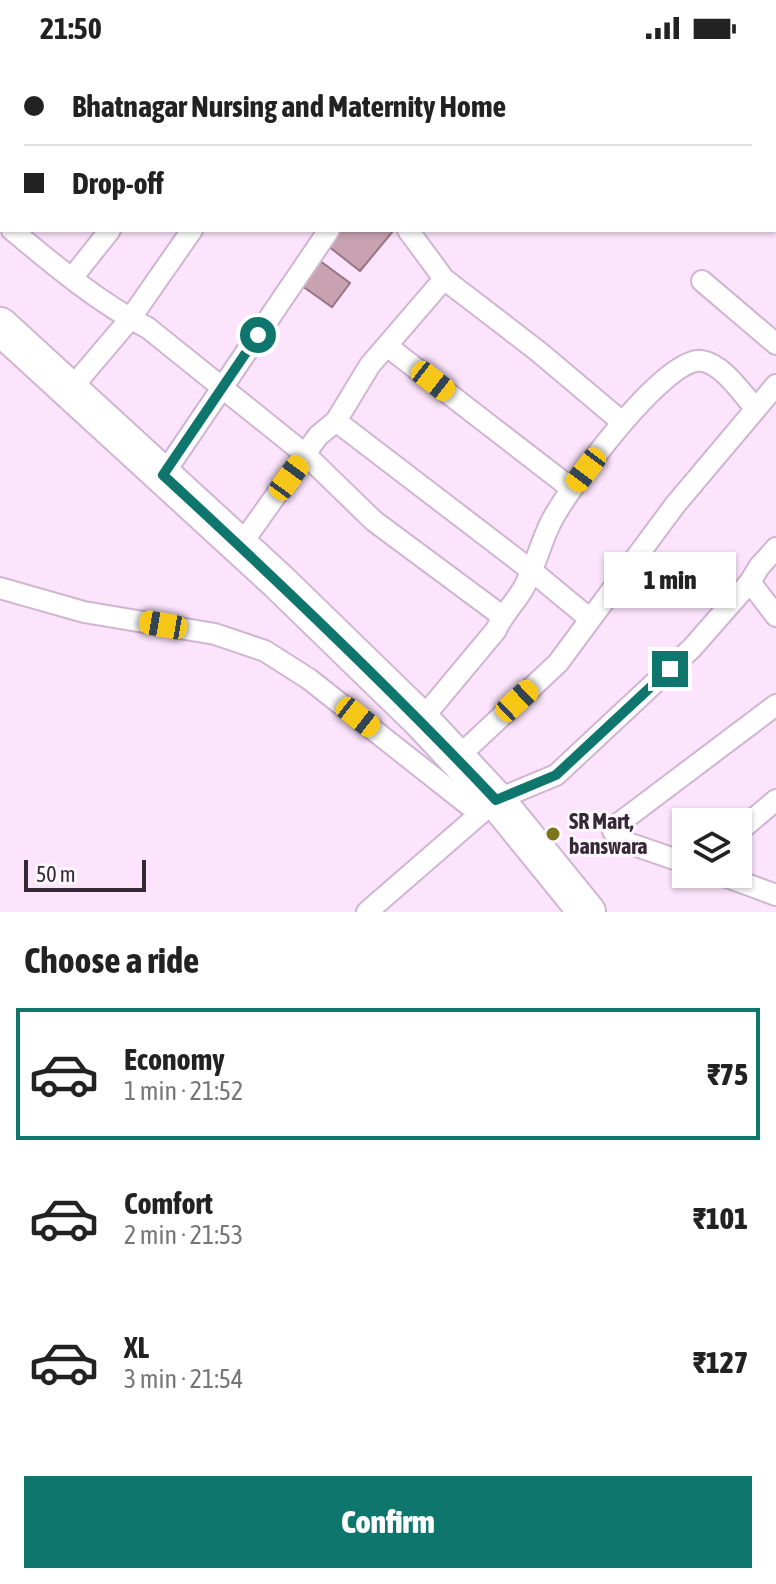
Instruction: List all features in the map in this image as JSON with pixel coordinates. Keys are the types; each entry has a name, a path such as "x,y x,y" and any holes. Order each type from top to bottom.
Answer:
{"highway":[{"path":"0,326 240,546 421,720 457,758 488,807 587,912"}],"street":[{"path":"72,278 108,232"},
{"path":"69,391 130,319 191,232"},
{"path":"163,475 328,232"},
{"path":"409,232 444,279 539,352 622,422"},
{"path":"20,233 72,278 148,328 306,455 374,521 502,616"},
{"path":"240,546 318,436 336,421 370,365 444,279"},
{"path":"702,281 776,344"},
{"path":"387,346 572,489"},
{"path":"421,720 496,630 502,616 521,592 551,523 572,489 622,422 667,377 681,366 699,360 719,369 756,409"},
{"path":"457,758 558,663 675,505 776,385"},
{"path":"336,421 590,619"},
{"path":"367,912 488,807 556,775 692,648 776,548"},
{"path":"750,582 776,616"},
{"path":"0,588 84,612 215,634 265,651 488,807"},
{"path":"672,858 622,841 613,831 618,824 776,705"},
{"path":"752,820 776,800"},
{"path":"752,886 776,895"}],"building":[{"path":"331,232 392,232 360,271 323,242"},
{"path":"316,258 350,283 332,307 298,283"}],"place":[{"name":"SR Mart, banswara","path":"553,834"}],"route":[{"path":"258,335 163,475 421,720 496,800 556,775 670,669"}]}
